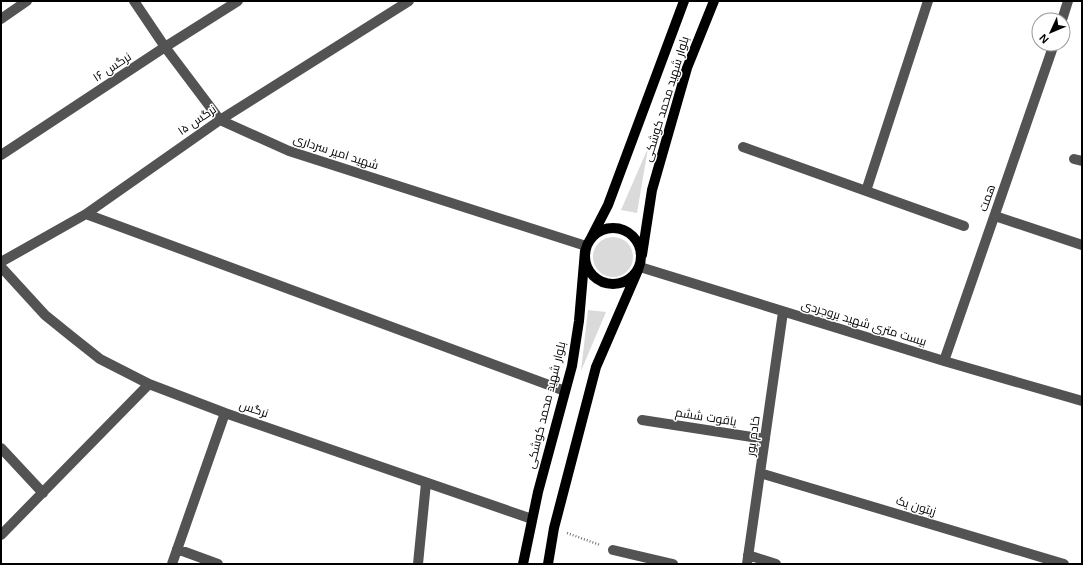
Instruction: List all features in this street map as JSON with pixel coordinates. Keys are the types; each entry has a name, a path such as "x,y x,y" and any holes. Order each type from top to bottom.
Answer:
{"main road":[{"name":"بلوار شهید محمد کوشکی","path":"523,564 538,492 572,366 579,321 587,246 608,205 684,1"},
{"name":"بلوار شهید محمد کوشکی","path":"639,269 652,190 687,68 714,1"},
{"path":"639,269 625,282 612,284 600,281 593,276 588,269 585,260 587,246 596,234 603,229 621,229 629,232 635,238 640,246 642,255"},
{"path":"548,564 554,528 596,367 639,269"}],"street":[{"path":"1,18 27,1"},
{"name":"شهید امیر سرداری","path":"134,1 165,48 220,120 288,151 587,246"},
{"name":"نرگس ۱۶","path":"1,156 238,1"},
{"name":"نرگس ۱۵","path":"1,262 86,214 220,120 409,1"},
{"path":"866,191 928,1"},
{"path":"1065,12 1068,1"},
{"name":"همت","path":"944,361 1051,52"},
{"path":"743,147 964,226"},
{"path":"86,214 565,391"},
{"path":"995,216 1082,245"},
{"name":"نرگس","path":"1,267 45,315 100,359 149,384 225,413 532,519"},
{"name":"بیست متری شهید بروجردی","path":"639,269 1082,401"},
{"name":"خادم پور","path":"748,559 783,312"},
{"path":"1,536 149,384"},
{"path":"172,564 225,413"},
{"name":"یاقوت ششم","path":"642,420 765,439"},
{"path":"1,448 43,493"},
{"name":"زیتون یک","path":"760,473 1064,564"},
{"path":"418,564 426,482"},
{"path":"177,548 218,564"},
{"path":"613,550 674,564"},
{"path":"748,559 776,564"}],"path":[{"path":"554,528 613,550"}],"shaded area":[{"path":"648,148 637,213 621,210"},
{"path":"613,237 627,243 633,257 627,271 613,277 599,271 593,257 599,243"},
{"path":"588,310 606,312 581,371"}]}
